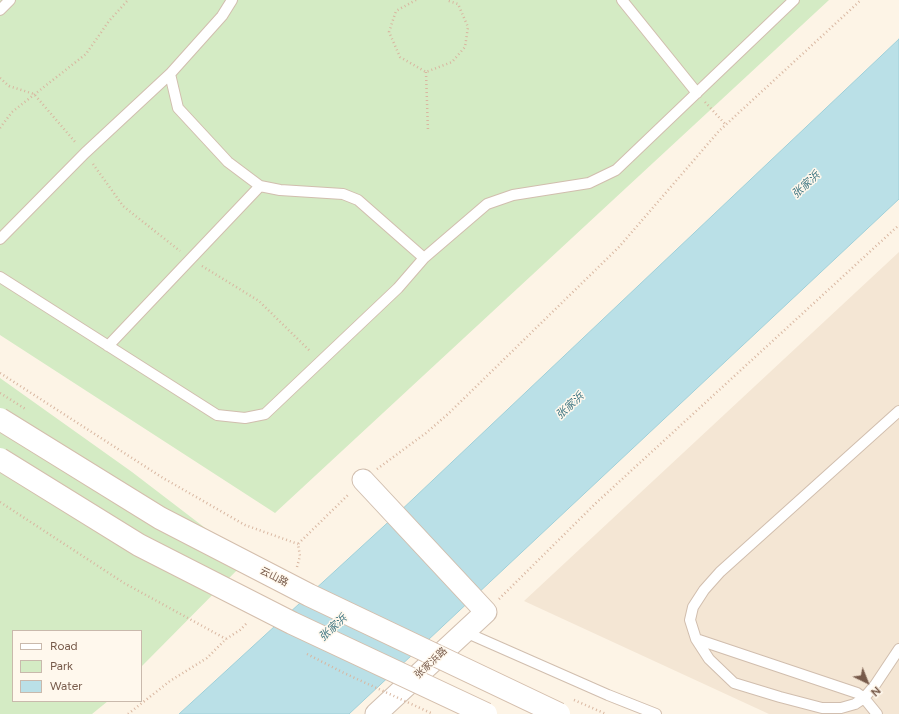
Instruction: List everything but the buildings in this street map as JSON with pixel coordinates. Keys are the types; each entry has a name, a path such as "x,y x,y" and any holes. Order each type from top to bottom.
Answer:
{"main road":[{"name":"云山路","path":"0,419 160,518 309,595 564,706"},
{"path":"0,459 138,545 292,623 486,714"}],"street":[{"path":"363,480 486,612"},
{"name":"张家浜路","path":"378,713 486,612"}],"lane":[{"path":"0,10 10,0"},
{"path":"0,239 85,153 170,74 222,16 232,0"},
{"path":"622,0 697,93"},
{"path":"0,277 217,415 245,418 266,414 398,288 424,258 487,204 514,195 589,183 616,170 794,0"},
{"path":"170,74 178,108 228,162 260,186 280,190 343,194 358,200 424,258"},
{"path":"108,346 260,186"},
{"path":"899,410 720,572 692,606 690,620 696,639 709,659 734,683 822,708 841,708 855,704 864,698 875,685 899,649"},
{"path":"465,632 608,695 656,714"},
{"path":"696,639 857,693 864,698 877,714"}],"path":[{"path":"0,128 12,112 86,54 109,21 128,0"},
{"path":"416,0 396,11 389,32 400,57 426,72"},
{"path":"426,72 452,62 465,47 468,27 458,4 446,0"},
{"path":"298,544 363,480 426,433 448,414 613,252 726,125 861,0"},
{"path":"426,72 428,132"},
{"path":"0,78 8,86 34,94 85,153 123,206 191,259 259,301 321,362"},
{"path":"697,93 726,125"},
{"path":"486,612 596,502 899,225"},
{"path":"0,373 163,478 245,525 298,544"},
{"path":"0,393 33,414"},
{"path":"0,502 124,583 226,639"},
{"path":"292,563 298,568 300,556 298,544"},
{"path":"128,714 170,681 207,658 226,639 240,630 251,619"},
{"path":"564,706 606,714"}],"shaded area":[{"path":"899,252 899,714 769,714 524,601"}],"green space":[{"path":"0,0 829,0 275,513 0,335"},
{"path":"0,378 132,472 247,560 142,666 142,630 12,630 12,702 107,702 92,714 0,714"}],"water":[{"name":"张家浜","path":"899,39 899,199 349,714 179,714 396,515"}]}
